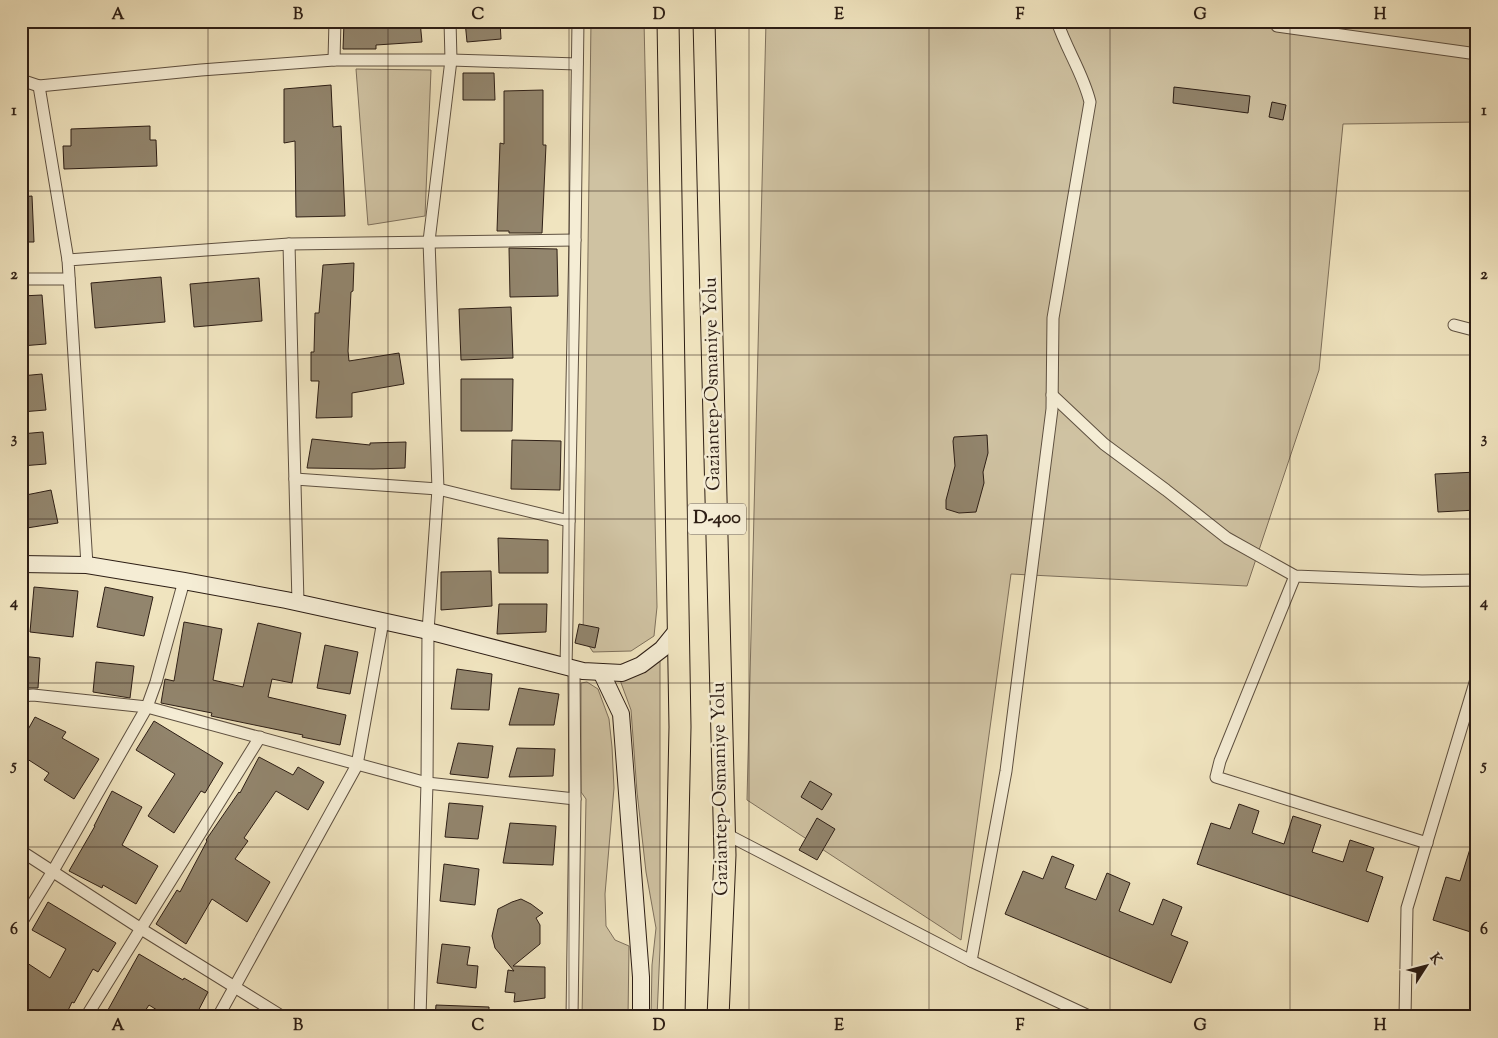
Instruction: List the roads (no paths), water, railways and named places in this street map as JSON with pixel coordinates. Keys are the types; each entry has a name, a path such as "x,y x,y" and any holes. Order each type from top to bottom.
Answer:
{"highway":[{"name":"Gaziantep-Osmaniye Yolu","path":"668,21 680,727 674,1017"},
{"name":"Gaziantep-Osmaniye Yolu","path":"704,21 725,855 718,1017"}],"street":[{"path":"334,60 335,21"},
{"path":"420,1017 427,783 428,631 438,489 429,241 451,60 450,21"},
{"path":"572,1017 575,799 570,668 569,521 578,21"},
{"path":"971,961 1006,771 1052,409 1053,318 1090,102 1086,84 1057,21"},
{"path":"1277,26 1477,54"},
{"path":"21,80 39,86 201,70 334,60 451,60 577,64"},
{"path":"39,86 68,260 87,565"},
{"path":"68,260 289,244 575,240"},
{"path":"289,244 298,603"},
{"path":"21,279 69,279"},
{"path":"1454,325 1477,331"},
{"path":"1052,395 1104,444 1227,538 1294,576 1422,581 1477,580"},
{"path":"295,479 438,489 569,521"},
{"path":"21,564 87,565 184,581 428,631 583,671 622,673 641,665 662,650 678,628"},
{"path":"1294,576 1220,762 1216,777 1427,843"},
{"path":"21,923 53,872 147,707 156,682 184,581"},
{"path":"218,1017 357,765 383,621"},
{"path":"601,672 621,714 641,978 641,1017"},
{"path":"1405,1017 1407,908 1477,676"},
{"path":"21,696 147,707 427,783 575,799"},
{"path":"86,1017 260,737"},
{"path":"724,832 971,961 1091,1017"},
{"path":"21,851 283,1017"}]}
